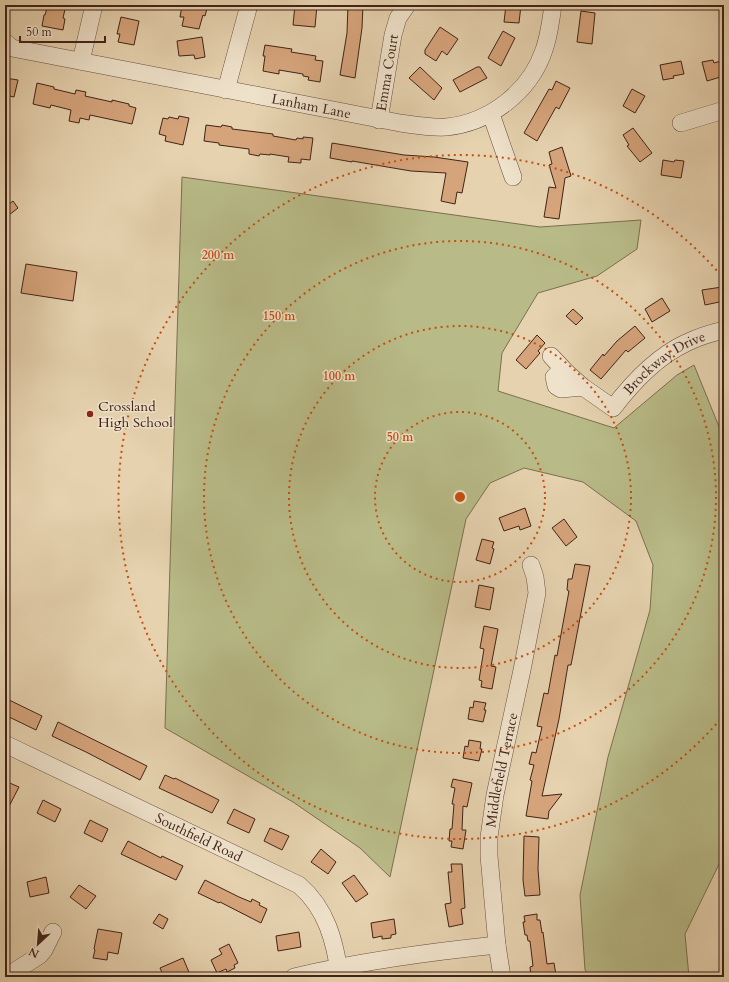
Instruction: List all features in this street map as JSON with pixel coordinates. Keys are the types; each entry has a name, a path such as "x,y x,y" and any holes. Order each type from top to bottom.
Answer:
{"street":[{"path":"81,61 94,5"},
{"path":"226,90 249,5"},
{"name":"Emma Court","path":"379,120 393,35 398,18 408,5"},
{"name":"Lanham Lane","path":"5,42 12,48 379,120 424,127 445,127 469,123 491,114 510,100 530,76 544,50 553,5"},
{"path":"681,123 724,110"},
{"path":"491,114 513,178"},
{"name":"Brockway Drive","path":"551,356 566,372 559,372 554,377 556,386 561,389 583,387 613,408 637,379 674,350 701,336 724,330"},
{"name":"Middlefield Terrace","path":"502,977 497,945 489,856 489,837 495,795 522,670 536,593 535,577 531,565"},
{"name":"Southfield Road","path":"5,744 299,885 309,894 325,919 334,946 339,972"},
{"path":"6,977 40,955 44,950 52,932"},
{"path":"294,977 339,972 426,953 497,945"}],"green space":[{"path":"182,177 540,227 641,220 637,249 597,276 538,293 502,353 498,391 614,428 677,375 694,365 724,439 724,854 685,934 689,977 590,977 585,970 580,895 608,757 650,610 653,565 636,521 583,482 524,468 490,483 466,519 390,877 360,848 293,802 165,728"}],"building":[{"path":"50,5 66,5 63,18 65,19 63,30 42,26 44,15"},
{"path":"186,5 208,5 199,29 182,26 184,17 180,17 182,6 186,7"},
{"path":"295,5 317,5 315,27 293,25"},
{"path":"348,5 363,5 362,28 355,78 340,75 347,33"},
{"path":"506,5 521,5 519,23 504,22"},
{"path":"581,11 595,13 592,44 577,42"},
{"path":"121,17 139,21 134,45 118,42 120,34 117,34"},
{"path":"440,27 458,39 447,55 442,51 436,61 425,54 425,50"},
{"path":"503,31 515,38 501,66 488,58"},
{"path":"202,37 205,57 195,59 194,55 179,56 177,41"},
{"path":"265,45 292,49 291,52 316,56 315,60 323,61 320,82 308,80 309,77 303,76 303,74 279,70 279,74 263,71"},
{"path":"713,60 714,63 724,60 724,76 707,81 702,62"},
{"path":"681,61 684,74 663,80 660,65"},
{"path":"420,67 442,88 434,100 409,78"},
{"path":"477,67 480,67 487,78 460,92 453,80"},
{"path":"5,78 18,80 14,97 5,95"},
{"path":"556,81 570,88 559,109 556,107 537,141 524,133 549,89 552,90"},
{"path":"37,83 75,94 76,90 86,92 85,96 129,104 129,106 136,108 132,124 90,115 89,120 80,118 79,123 69,121 71,110 51,105 50,108 33,104"},
{"path":"632,89 645,96 635,113 623,106"},
{"path":"179,116 189,118 183,145 165,141 166,136 159,134 163,118 168,119 169,117 178,119"},
{"path":"206,125 221,127 222,125 232,127 232,129 273,134 273,136 296,140 297,138 303,139 303,137 313,138 310,160 301,159 301,163 288,162 289,157 270,154 260,154 259,156 249,154 249,149 219,145 219,143 204,141"},
{"path":"633,128 652,153 640,162 627,146 629,145 623,135"},
{"path":"332,143 404,155 434,157 468,162 462,193 457,192 455,204 441,201 446,173 411,171 330,158"},
{"path":"562,147 571,176 565,178 559,219 544,217 549,187 556,188 549,165 552,164 549,152"},
{"path":"663,160 674,162 675,160 684,161 681,178 661,175"},
{"path":"13,201 18,208 5,218 5,207"},
{"path":"26,264 77,272 73,301 21,293"},
{"path":"722,287 724,301 705,305 702,290"},
{"path":"662,298 670,311 652,322 645,309"},
{"path":"573,309 583,318 576,325 566,316"},
{"path":"635,326 645,338 628,352 626,350 601,379 590,370 603,354 604,356 617,341"},
{"path":"537,335 545,343 538,351 540,353 526,369 516,360"},
{"path":"525,508 531,526 520,530 519,526 504,531 499,518"},
{"path":"564,519 577,537 566,546 552,528"},
{"path":"482,539 494,542 492,548 494,549 490,564 476,560"},
{"path":"575,564 590,566 571,665 568,665 559,719 542,796 562,794 549,811 548,819 526,816 532,781 530,780 534,765 529,764 532,752 536,753 542,727 537,726 544,693 548,694 555,655 557,656 569,591 567,590 568,579 572,579"},
{"path":"479,585 494,588 490,610 475,607"},
{"path":"484,626 498,629 491,666 496,667 492,689 481,687 482,681 479,680 484,649 480,648"},
{"path":"5,698 42,716 36,730 5,715"},
{"path":"474,701 486,703 483,722 468,719 470,707 473,708"},
{"path":"58,722 147,766 140,780 52,736"},
{"path":"469,740 481,742 480,749 482,749 479,761 463,758 465,746 468,747"},
{"path":"165,775 174,779 175,778 219,800 212,813 159,788"},
{"path":"453,779 472,783 467,807 463,806 462,830 466,830 463,849 451,847 452,841 449,841 450,829 452,829 454,804 452,804 455,788 451,787"},
{"path":"5,781 19,787 5,814"},
{"path":"43,800 61,809 55,822 37,813"},
{"path":"234,809 255,819 249,833 227,823"},
{"path":"90,820 108,829 102,842 84,833"},
{"path":"270,828 289,836 282,850 264,841"},
{"path":"524,836 539,837 538,869 540,895 525,896 523,880"},
{"path":"128,841 161,858 162,856 183,866 176,880 121,854"},
{"path":"321,849 336,862 328,874 311,862"},
{"path":"451,864 462,864 465,908 461,909 463,924 449,927 445,904 451,903 448,872 452,872"},
{"path":"354,875 368,894 356,902 342,883"},
{"path":"46,877 49,893 30,897 27,882"},
{"path":"205,880 239,897 251,902 252,899 260,903 259,905 267,909 261,923 220,902 219,903 198,893"},
{"path":"79,885 96,896 86,909 70,897"},
{"path":"159,914 168,919 163,929 153,923"},
{"path":"537,914 537,920 540,920 542,933 543,932 547,964 554,963 556,975 531,977 530,967 533,966 530,941 528,941 527,935 525,935 523,922 525,922 524,916"},
{"path":"394,919 396,934 391,935 391,938 382,939 382,936 373,938 371,923"},
{"path":"98,929 122,933 118,954 108,952 107,960 93,958"},
{"path":"299,932 301,947 278,951 276,936"},
{"path":"229,944 238,963 234,965 235,968 227,972 226,969 217,973 211,960 222,954 219,949"},
{"path":"183,958 191,977 164,977 160,968"}],"place":[{"name":"Crossland High School","path":"90,414"}]}
